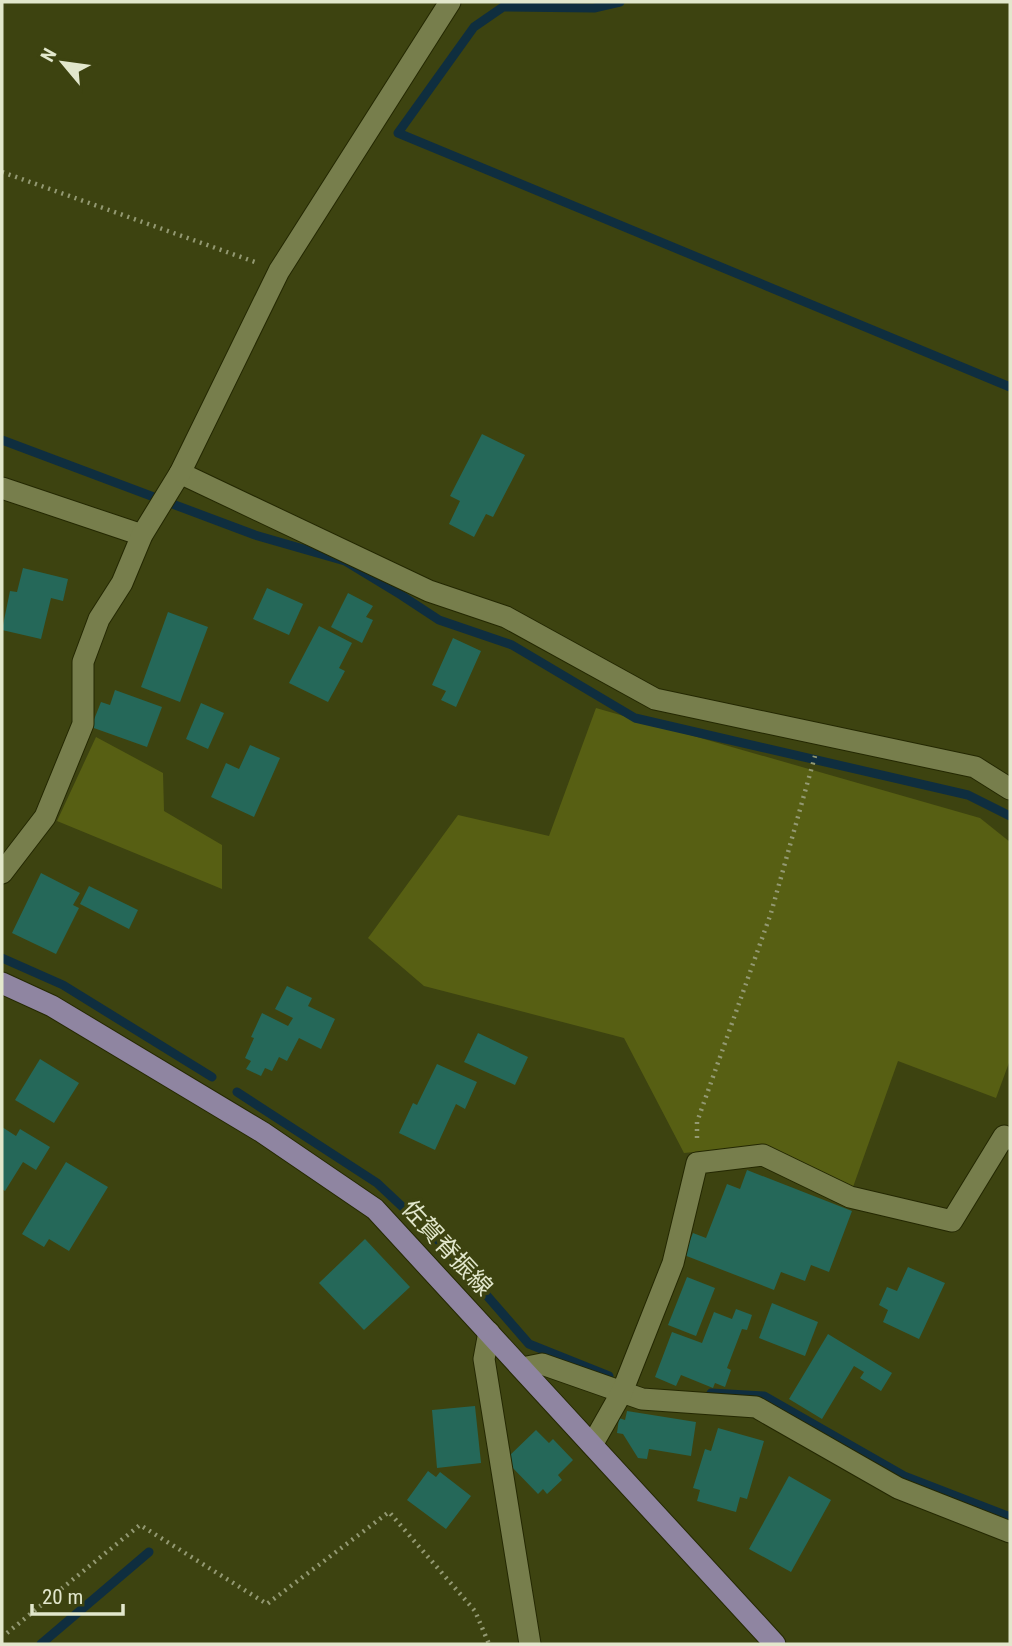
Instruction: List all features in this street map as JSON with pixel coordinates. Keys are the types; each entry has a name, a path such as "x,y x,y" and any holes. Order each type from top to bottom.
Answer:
{"main road":[{"name":"佐賀脊振線","path":"2,983 52,1006 262,1132 375,1209 775,1644"}],"street":[{"path":"2,873 45,817 83,724 83,662 99,620 122,583 142,535 178,478 279,271 450,2"},
{"path":"178,478 429,591 506,617 655,699 975,767 1010,789"},
{"path":"2,488 142,535"},
{"path":"592,1444 622,1392 673,1263 697,1163 763,1155 850,1197 952,1222 1003,1136 1010,1139"},
{"path":"489,1332 484,1359 530,1644"},
{"path":"522,1368 542,1364 642,1399 756,1407 898,1488 1010,1532"}],"path":[{"path":"2,172 279,271"},
{"path":"697,1163 697,1122 772,913 809,777"},
{"path":"7,1633 140,1525 267,1604 389,1512 475,1611 489,1644"}],"green space":[{"path":"596,708 980,818 1010,842 1010,1060 996,1098 898,1061 853,1187 767,1145 684,1153 624,1038 424,986 368,938 458,815 549,836"},
{"path":"96,737 163,773 164,811 222,845 222,889 57,821"}],"building":[{"path":"482,434 525,455 493,517 486,514 474,537 449,524 460,501 450,496"},
{"path":"23,568 68,579 63,601 51,598 41,639 2,630 10,591 17,592"},
{"path":"267,588 303,604 289,635 253,619"},
{"path":"348,593 373,606 366,617 373,620 362,643 331,627"},
{"path":"168,612 208,627 180,702 141,687"},
{"path":"319,626 352,643 339,668 345,671 328,702 289,683"},
{"path":"453,638 481,651 456,707 441,700 446,691 432,685"},
{"path":"115,690 162,707 147,747 91,727 101,702 110,705"},
{"path":"201,703 224,713 208,749 186,739"},
{"path":"250,745 280,758 254,817 211,797 226,763 239,769"},
{"path":"41,873 80,893 73,905 79,908 56,954 12,933"},
{"path":"89,886 138,910 129,929 80,904"},
{"path":"287,986 312,998 308,1006 335,1019 321,1049 299,1038 287,1061 279,1057 272,1071 265,1068 261,1076 246,1069 251,1061 245,1058 254,1038 251,1037 262,1013 288,1026 293,1018 275,1009"},
{"path":"478,1033 528,1057 515,1085 464,1062"},
{"path":"40,1059 79,1083 54,1123 15,1100"},
{"path":"437,1064 477,1082 465,1109 456,1104 435,1150 399,1133 413,1103 417,1105"},
{"path":"2,1127 16,1136 20,1129 50,1147 36,1170 23,1162 5,1191 2,1189"},
{"path":"66,1162 108,1187 69,1251 49,1239 44,1247 22,1234"},
{"path":"747,1170 852,1211 829,1272 811,1265 805,1281 781,1272 774,1290 684,1255 693,1233 706,1238 727,1184 740,1189"},
{"path":"365,1239 410,1287 364,1330 319,1283"},
{"path":"908,1267 945,1283 919,1339 883,1322 888,1310 879,1305 887,1287 897,1291"},
{"path":"687,1277 715,1288 696,1336 668,1325"},
{"path":"772,1303 818,1322 805,1356 759,1338"},
{"path":"736,1309 752,1315 747,1330 742,1329 727,1368 731,1370 725,1387 715,1383 713,1388 681,1375 676,1386 655,1377 672,1332 702,1343 714,1312 732,1319"},
{"path":"828,1334 892,1373 881,1391 860,1378 864,1372 854,1366 822,1419 789,1399"},
{"path":"475,1406 481,1463 437,1468 432,1410"},
{"path":"627,1411 696,1422 691,1456 649,1449 647,1459 638,1458 623,1434 617,1433 619,1418 625,1420"},
{"path":"718,1428 764,1441 747,1499 740,1497 736,1512 697,1501 700,1490 693,1488 705,1449 711,1451"},
{"path":"536,1430 549,1443 553,1439 573,1460 558,1475 562,1480 547,1494 543,1489 538,1494 505,1460"},
{"path":"428,1471 436,1477 440,1472 471,1496 446,1529 407,1500"},
{"path":"789,1476 831,1500 791,1572 749,1549"}],"waterway":[{"path":"620,2 594,8 503,7 474,27 398,133 1010,387"},
{"path":"2,440 255,535 345,561 439,620 512,645 635,718 968,795 1010,816"},
{"path":"2,958 63,985 212,1077"},
{"path":"237,1092 377,1183 441,1243 529,1344 609,1376"},
{"path":"711,1393 764,1396 904,1476 1010,1517"},
{"path":"41,1644 149,1552"}]}
